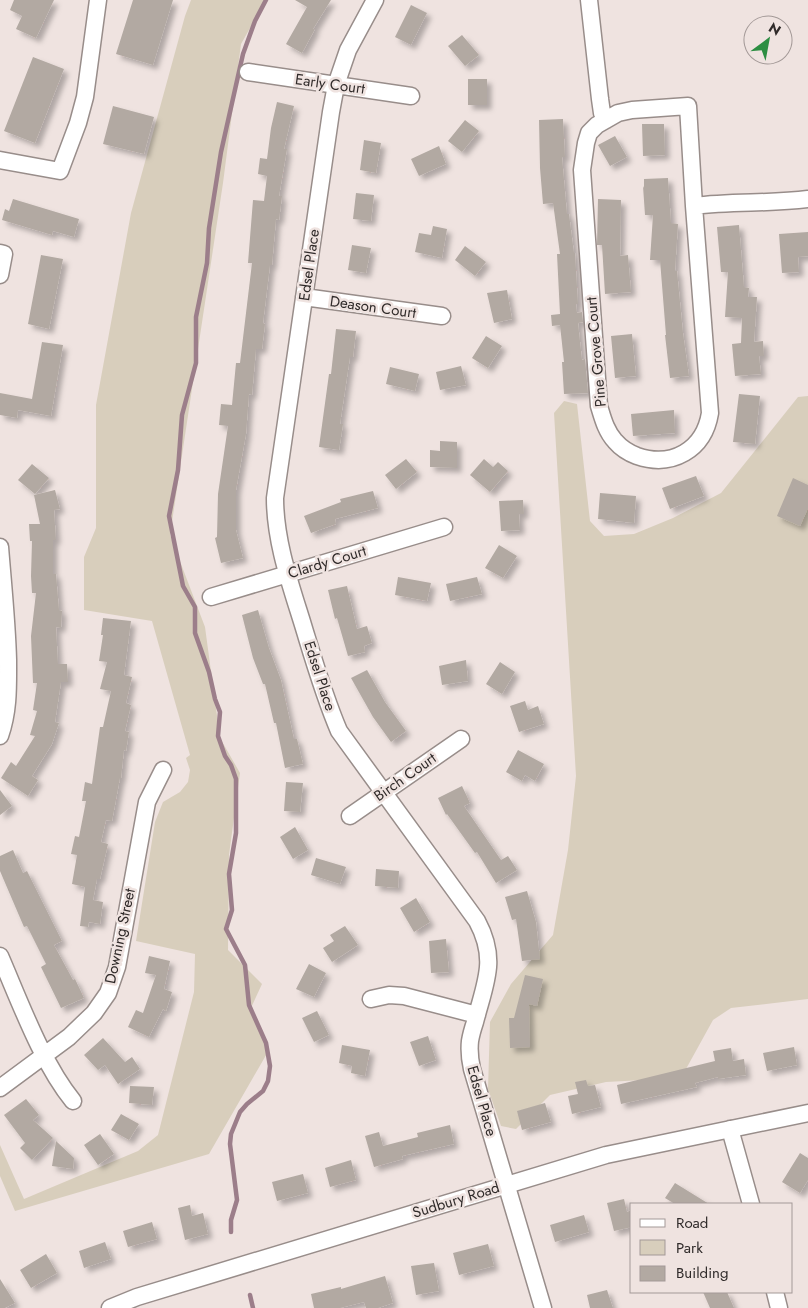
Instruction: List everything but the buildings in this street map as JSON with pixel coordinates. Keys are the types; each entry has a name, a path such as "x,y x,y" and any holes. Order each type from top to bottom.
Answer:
{"street":[{"path":"0,160 60,171 78,123 85,97 98,0"},
{"name":"Edsel Place","path":"375,0 351,43 336,85 274,498 275,519 278,540 288,574 328,705 339,731 481,929 489,955 489,974 470,1041 472,1068 543,1308"},
{"path":"589,0 600,99 602,113 606,120"},
{"name":"Early Court","path":"248,72 411,96"},
{"name":"Pine Grove Court","path":"688,106 694,206 710,414 708,425 694,445 683,454 674,458 653,460 634,455 616,443 608,433 599,406 582,170 583,155 589,133 597,125 618,113 632,110 688,106"},
{"path":"694,206 717,203 749,204 808,199"},
{"path":"0,253 4,254 0,275"},
{"name":"Deason Court","path":"304,297 442,316"},
{"name":"Clardy Court","path":"211,597 444,527"},
{"path":"0,548 6,612 8,709 0,736"},
{"name":"Birch Court","path":"350,816 461,738"},
{"name":"Downing Street","path":"0,1088 68,1037 94,1013 108,993 117,967 147,802 163,770"},
{"path":"0,956 44,1055 64,1090 73,1101"},
{"path":"371,999 404,996 427,1000 477,1015"},
{"name":"Sudbury Road","path":"110,1308 137,1297 606,1155 808,1113"},
{"path":"730,1129 751,1203"},
{"path":"775,1293 779,1308"}],"green space":[{"path":"191,0 266,0 241,44 223,183 170,535 205,627 220,738 240,773 229,855 228,950 262,984 250,1010 269,1050 209,1154 15,1211 0,1176 0,1145 24,1199 138,1151 158,1135 194,992 195,954 136,941 155,822 163,802 180,792 188,782 190,770 186,758 190,755 152,621 84,610 84,557 96,528 96,405 131,213"},
{"path":"808,396 808,999 731,1008 713,1020 681,1078 606,1082 550,1095 516,1129 501,1126 488,1089 490,1022 511,984 553,935 568,850 576,776 554,413 564,401 577,404 590,521 604,536 634,534 673,518 721,493 798,397"}],"waterway":[{"path":"231,1232 231,1220 237,1200 230,1144 231,1134 240,1112 263,1091 268,1081 270,1066 266,1043 249,1005 245,965 226,929 232,910 229,874 236,833 236,779 218,736 220,712 209,672 195,633 195,607 183,586 169,516 178,470 182,415 196,363 196,317 207,263 209,228 221,152 243,54 255,21 266,0"},
{"path":"250,1295 253,1308"}]}
